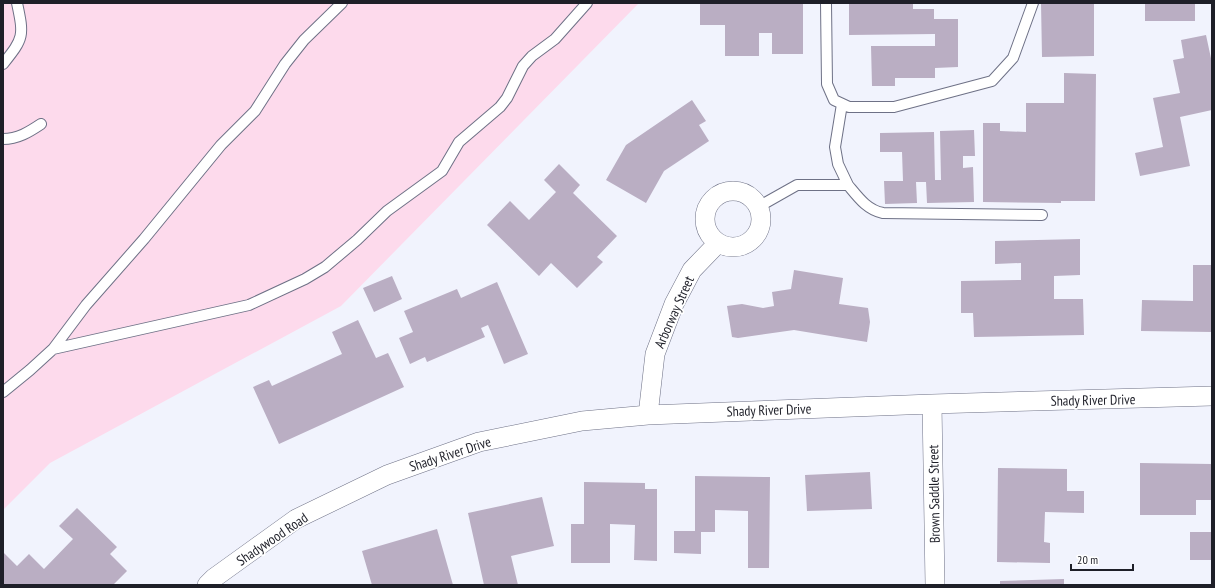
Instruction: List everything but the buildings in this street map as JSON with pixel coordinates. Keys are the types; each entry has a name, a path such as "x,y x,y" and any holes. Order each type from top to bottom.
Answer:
{"street":[{"path":"724,192 742,192 751,196 758,207 761,222 758,231 746,244 736,247 727,246 718,243 711,237 705,220 708,207 716,196 724,192"},
{"name":"Arborway Street","path":"648,415 655,354 674,304 692,270 718,243"},
{"name":"Shady River Drive","path":"340,498 387,475 479,442 582,421 648,415 932,404 1212,396"},
{"name":"Brown Saddle Street","path":"932,404 935,585"},
{"name":"Shadywood Road","path":"208,585 214,578 296,519 340,498"}],"lane":[{"path":"3,64 19,44 22,36 17,3"},
{"path":"4,392 53,349 86,305 144,239 216,151 255,111 285,64 304,40 342,3"},
{"path":"53,349 249,305 305,279 325,267 357,240 387,211 442,171 459,142 500,107 507,98 523,66 532,56 555,39 587,3"},
{"path":"826,3 827,84 834,100 849,107 894,107 992,82 1013,58 1033,3"},
{"path":"842,104 835,148 838,164 848,185 863,202 872,209 883,213 1042,215"},
{"path":"3,139 12,139 30,132 41,124"},
{"path":"758,207 797,185 848,185"}],"shaded area":[{"path":"3,3 639,3 341,306 50,463 3,510"}]}
